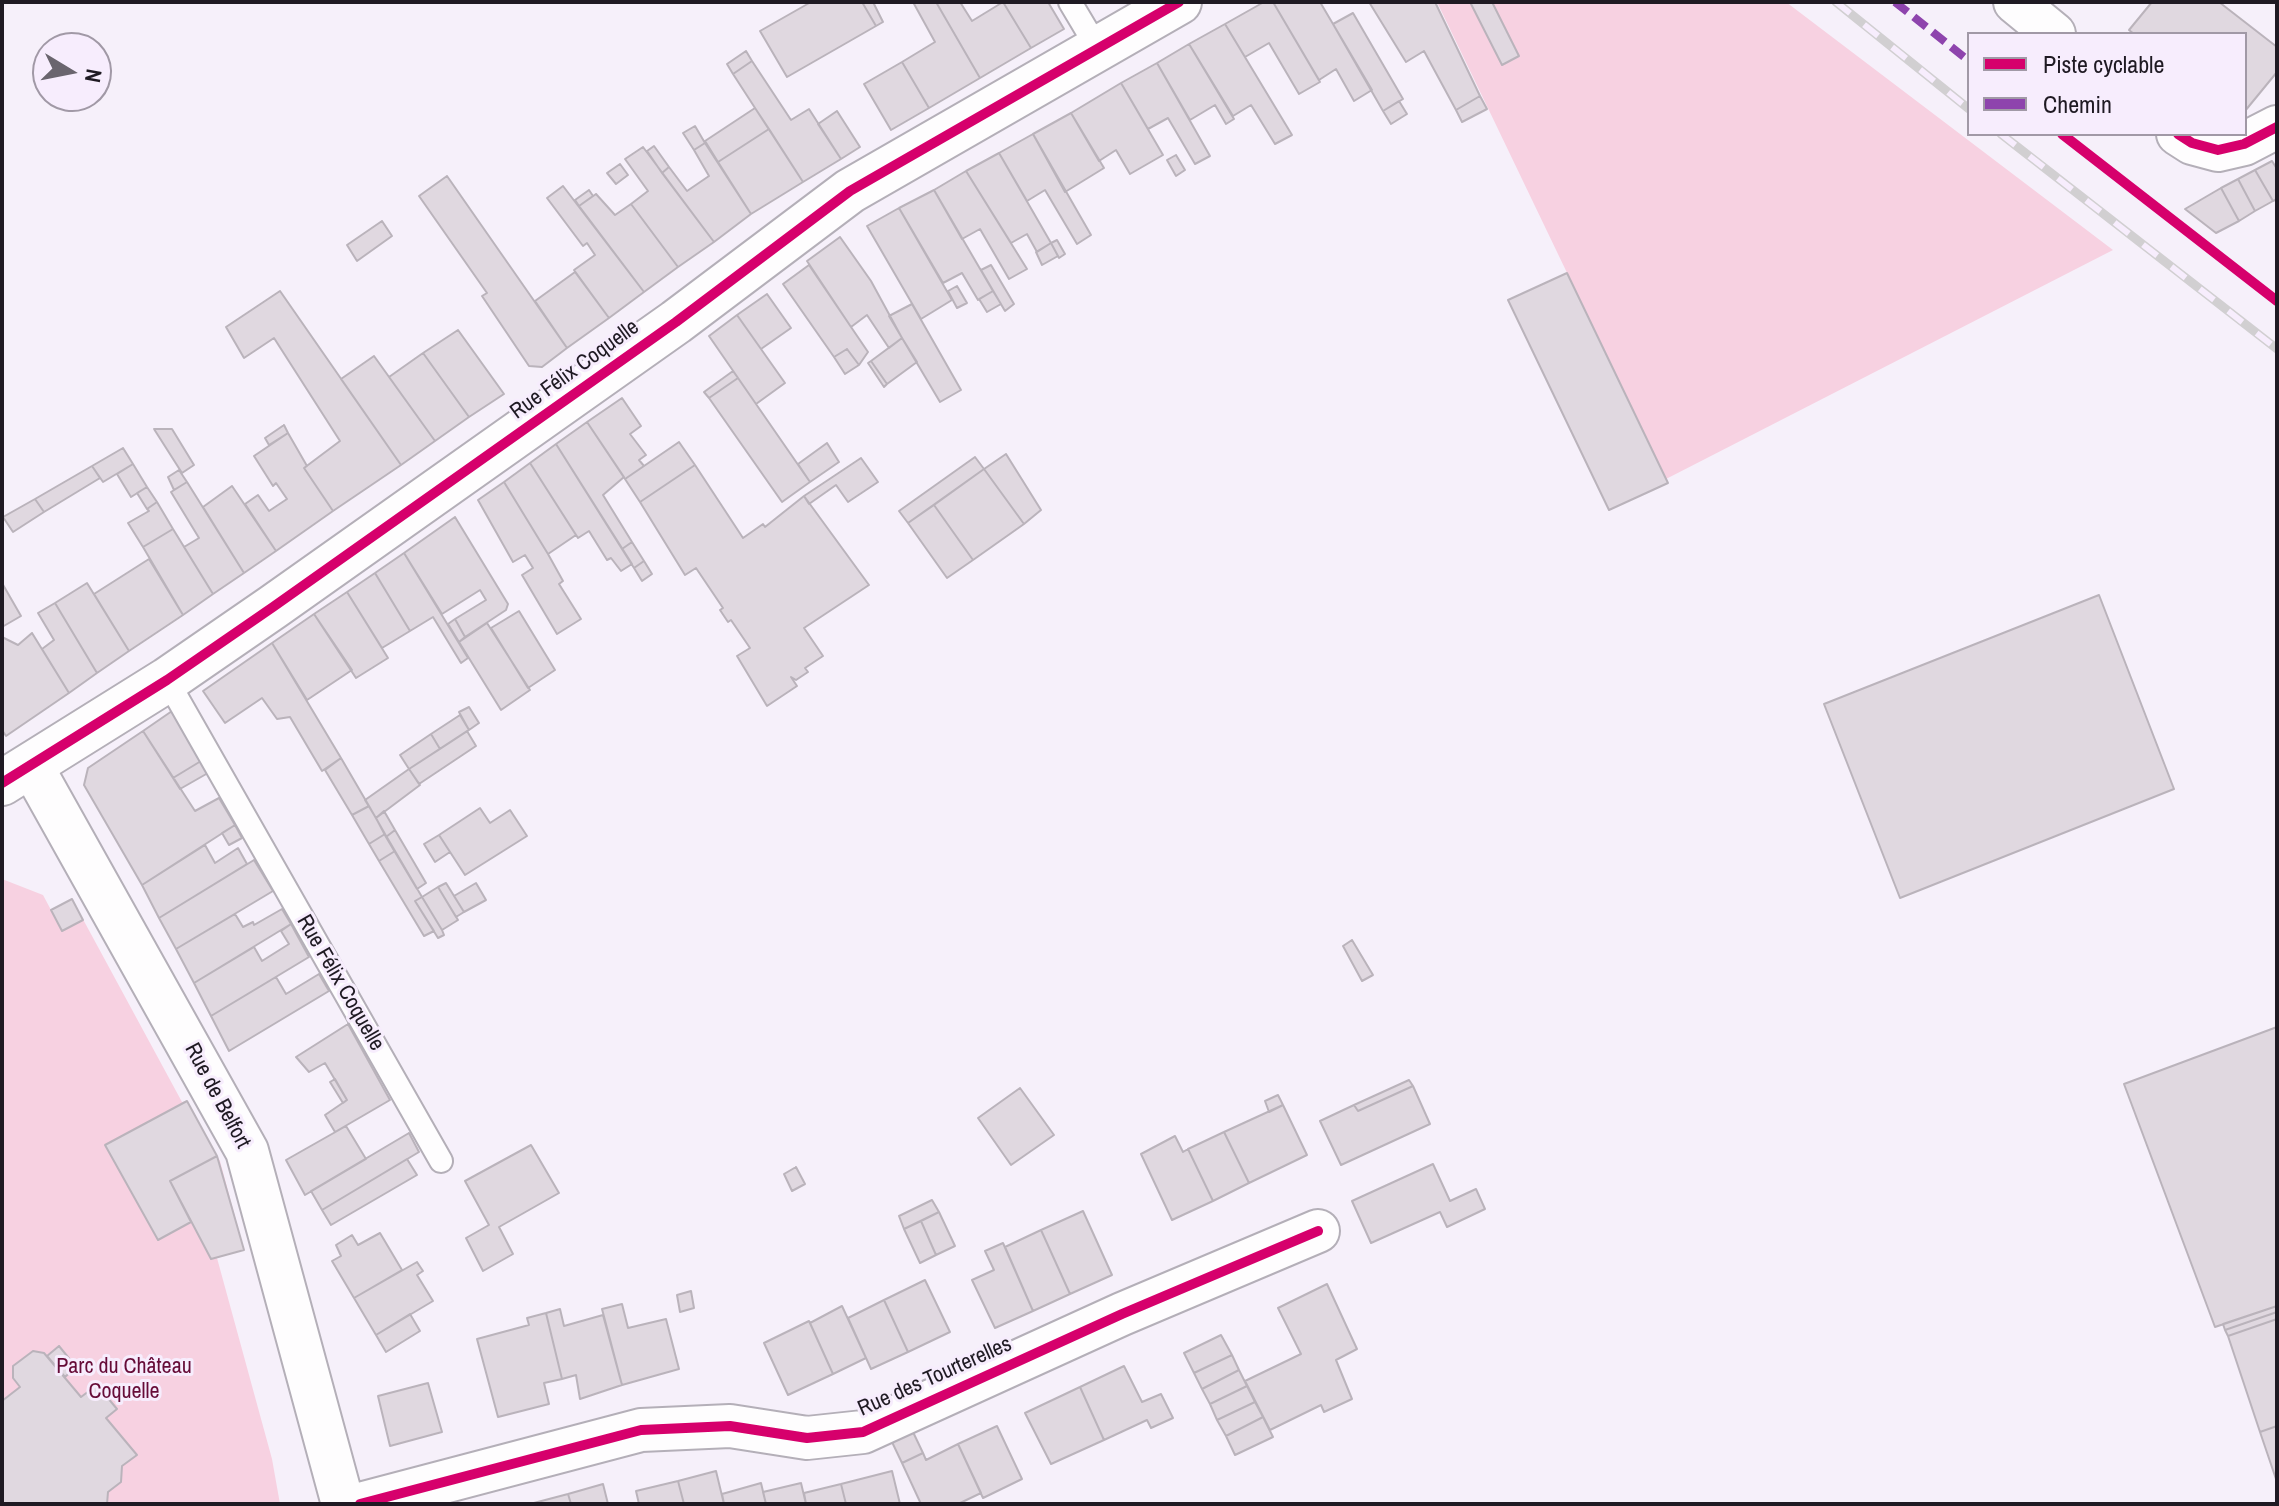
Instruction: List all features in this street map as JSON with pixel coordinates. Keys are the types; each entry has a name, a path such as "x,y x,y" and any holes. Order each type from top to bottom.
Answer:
{"street":[{"name":"Rue Félix Coquelle","path":"16,774 167,680 676,322 850,191 1179,2"},
{"path":"2015,2 2052,32"},
{"path":"2181,136 2192,143 2218,150 2244,144 2277,127"},
{"name":"Rue de Belfort","path":"16,774 247,1151 343,1504"},
{"name":"Rue des Tourterelles","path":"360,1504 641,1430 730,1426 807,1438 863,1432 1132,1309 1318,1231"}],"lane":[{"path":"1070,2 1098,49"},
{"name":"Rue Félix Coquelle","path":"167,680 441,1161"}],"green space":[{"path":"1437,2 1786,2 2113,250 1666,479"},
{"name":"Parc du Château Coquelle","path":"2,879 43,895 51,910 72,899 182,1102 187,1101 220,1161 244,1250 217,1258 272,1459 280,1504 2,1504"}],"building":[{"path":"811,2 862,2 876,26 787,77 760,31"},
{"path":"862,2 873,2 883,22 876,26"},
{"path":"913,2 936,2 980,78 929,108 902,62 935,42"},
{"path":"936,2 960,2 972,21 1003,2 1031,48 980,78"},
{"path":"1003,2 1048,2 1064,29 1031,48"},
{"path":"1264,2 1273,2 1320,82 1299,94 1269,43 1245,57 1225,24"},
{"path":"1273,2 1320,2 1372,90 1354,101 1336,69 1319,80"},
{"path":"1369,2 1435,2 1480,96 1456,110 1424,51 1406,62"},
{"path":"1470,2 1492,2 1519,56 1502,65"},
{"path":"2152,2 2219,2 2277,47 2277,72 2247,109 2247,32 2129,30"},
{"path":"1353,13 1403,99 1383,111 1333,24"},
{"path":"1225,24 1292,135 1275,144 1251,105 1233,116 1189,44"},
{"path":"1189,44 1234,119 1226,124 1215,105 1190,120 1157,63"},
{"path":"746,51 752,61 733,74 727,64"},
{"path":"752,61 791,120 809,109 841,159 803,182 733,74"},
{"path":"902,62 929,108 891,130 864,84"},
{"path":"1157,63 1210,156 1195,164 1168,118 1148,129 1121,83"},
{"path":"1121,83 1163,155 1130,174 1116,150 1099,161 1071,113"},
{"path":"1480,96 1487,109 1462,122 1456,110"},
{"path":"1399,101 1407,114 1391,124 1383,111"},
{"path":"755,108 769,129 718,162 705,141"},
{"path":"837,111 860,147 841,159 818,124"},
{"path":"1071,113 1104,168 1065,192 1033,134"},
{"path":"695,126 705,143 694,150 683,133"},
{"path":"769,129 803,182 751,214 718,162"},
{"path":"1033,134 1091,235 1077,244 1045,190 1027,201 999,153"},
{"path":"705,143 751,214 714,242 662,173 669,167 687,191 709,176 694,150"},
{"path":"654,146 669,167 662,173 647,151"},
{"path":"643,147 714,242 678,267 631,204 648,191 625,159"},
{"path":"999,153 1051,243 1037,252 1027,234 1011,243 966,171"},
{"path":"1176,155 1185,170 1176,176 1167,160"},
{"path":"2272,161 2277,169 2277,199 2273,201 2255,170"},
{"path":"620,164 628,175 616,184 607,173"},
{"path":"2255,170 2273,201 2255,211 2238,179"},
{"path":"966,171 1027,269 1009,279 980,229 962,239 934,190"},
{"path":"447,176 567,348 542,367 529,366 482,296 487,293 419,196"},
{"path":"2238,179 2255,211 2239,221 2221,188"},
{"path":"563,186 644,292 609,318 574,270 595,255 587,243 583,246 547,198"},
{"path":"2221,188 2239,221 2216,233 2185,209"},
{"path":"589,190 593,196 579,206 575,200"},
{"path":"934,190 993,291 978,300 962,273 943,283 899,208"},
{"path":"596,194 615,215 631,204 678,267 644,292 579,206"},
{"path":"899,208 952,300 921,319 867,226"},
{"path":"382,221 392,236 357,261 347,245"},
{"path":"840,237 871,281 902,338 889,348 867,315 851,327 807,261"},
{"path":"1057,240 1065,254 1059,258 1051,243"},
{"path":"1051,243 1058,256 1042,265 1036,252"},
{"path":"809,265 868,352 859,365 847,349 834,357 783,284"},
{"path":"991,265 1014,304 1005,311 981,270"},
{"path":"575,272 609,318 567,348 535,301"},
{"path":"1567,273 1668,483 1609,510 1508,300"},
{"path":"957,286 967,303 957,308 948,291"},
{"path":"280,291 401,465 333,511 304,468 340,441 274,338 244,358 226,327"},
{"path":"993,291 1001,304 987,312 979,299"},
{"path":"767,294 791,328 761,349 737,315"},
{"path":"912,304 961,390 940,402 889,316"},
{"path":"737,315 785,383 756,404 709,336"},
{"path":"458,330 504,394 469,417 423,353"},
{"path":"902,338 917,362 887,384 871,361"},
{"path":"847,349 859,365 845,374 834,357"},
{"path":"423,353 469,417 435,441 389,377"},
{"path":"374,356 435,441 401,465 341,379"},
{"path":"871,361 887,384 884,387 868,363"},
{"path":"733,371 738,378 709,398 704,392"},
{"path":"738,378 810,482 782,502 709,398"},
{"path":"622,398 641,426 630,434 646,455 639,460 644,466 625,479 587,422"},
{"path":"587,422 624,477 603,495 632,542 622,549 556,444"},
{"path":"284,425 288,433 269,445 265,438"},
{"path":"154,429 172,429 194,465 182,473"},
{"path":"288,433 307,466 304,468 333,511 276,551 245,504 258,495 269,511 287,499 276,483 273,486 254,456"},
{"path":"679,442 695,465 640,502 625,479"},
{"path":"827,443 839,462 810,482 798,464"},
{"path":"556,444 632,564 621,571 611,558 607,560 589,531 578,538 530,463"},
{"path":"123,448 133,464 103,482 92,466"},
{"path":"1006,454 1041,510 1024,524 984,469"},
{"path":"975,457 984,469 908,523 899,511"},
{"path":"861,458 878,482 848,502 836,485 809,504 804,496"},
{"path":"530,463 576,535 548,554 504,482"},
{"path":"133,464 147,487 131,497 117,474"},
{"path":"695,465 743,538 763,524 765,527 804,496 869,585 804,628 823,656 805,668 808,672 796,680 791,677 797,686 767,706 737,656 750,648 731,620 728,622 720,610 723,608 696,568 685,575 640,502"},
{"path":"92,466 100,478 44,512 35,499"},
{"path":"984,469 1024,524 973,560 934,505"},
{"path":"179,470 187,482 174,490 168,477"},
{"path":"187,482 244,573 213,594 184,547 199,538 171,492"},
{"path":"504,482 548,554 563,581 559,584 581,619 557,634 522,575 533,568 525,555 513,562 478,500"},
{"path":"232,486 276,551 244,573 203,507"},
{"path":"147,487 157,502 147,509 137,493"},
{"path":"35,499 44,512 13,532 3,517"},
{"path":"157,502 173,529 143,547 128,523 149,511 147,509"},
{"path":"934,505 973,560 947,578 908,523"},
{"path":"455,517 508,604 506,610 465,637 455,619 486,600 480,590 442,614 404,553"},
{"path":"173,529 213,594 183,615 143,547"},
{"path":"632,542 644,561 634,568 622,549"},
{"path":"404,553 468,658 461,663 433,617 410,631 375,573"},
{"path":"149,559 183,615 129,651 94,594"},
{"path":"644,561 652,574 642,581 634,568"},
{"path":"375,573 410,631 382,648 347,592"},
{"path":"2,583 21,616 2,627"},
{"path":"87,583 129,651 97,673 55,603"},
{"path":"347,592 388,658 356,678 314,614"},
{"path":"2099,595 2174,789 1900,898 1824,704"},
{"path":"55,603 97,673 69,693 42,649 54,640 38,613"},
{"path":"519,611 555,670 528,688 491,628"},
{"path":"314,614 352,670 307,700 272,643"},
{"path":"455,619 465,637 459,642 448,624"},
{"path":"487,623 530,690 501,710 459,642"},
{"path":"32,633 69,693 6,736 2,730 2,637 18,645"},
{"path":"272,643 341,758 322,771 290,717 277,719 262,698 225,723 203,691"},
{"path":"469,707 479,723 469,730 459,712"},
{"path":"172,711 201,761 173,778 143,731"},
{"path":"460,715 469,730 440,749 431,734"},
{"path":"143,731 195,811 219,798 235,825 142,885 84,785 88,768"},
{"path":"467,731 476,746 419,784 409,769"},
{"path":"431,734 440,749 409,769 400,755"},
{"path":"341,758 369,806 352,815 325,770"},
{"path":"201,761 208,773 180,789 173,778"},
{"path":"409,769 420,785 376,818 365,800"},
{"path":"369,806 385,834 369,844 352,815"},
{"path":"480,808 490,823 510,810 527,836 465,875 439,835"},
{"path":"384,811 395,830 386,837 376,818"},
{"path":"235,825 242,838 229,845 222,833"},
{"path":"395,830 426,883 417,889 386,837"},
{"path":"385,834 395,851 379,861 369,844"},
{"path":"439,835 450,852 435,862 424,844"},
{"path":"205,845 215,863 238,848 247,864 159,918 142,885"},
{"path":"395,851 422,897 415,901 434,931 424,936 379,861"},
{"path":"254,860 273,891 176,949 159,918"},
{"path":"446,883 464,912 456,917 438,887"},
{"path":"476,883 486,900 464,912 454,896"},
{"path":"438,887 458,920 442,930 422,897"},
{"path":"422,897 444,935 438,938 415,901"},
{"path":"72,899 83,920 62,931 51,910"},
{"path":"282,909 291,924 194,983 176,949 235,914 243,927 253,922 254,925"},
{"path":"291,924 309,957 211,1016 194,983 254,947 262,961 289,944 281,931"},
{"path":"1352,940 1373,975 1362,981 1343,946"},
{"path":"319,974 329,991 229,1051 211,1016 276,977 286,994"},
{"path":"348,1024 390,1100 335,1132 325,1115 347,1100 325,1063 309,1072 296,1057"},
{"path":"2277,1027 2277,1306 2215,1327 2124,1084"},
{"path":"335,1079 347,1100 343,1103 330,1082"},
{"path":"1409,1080 1413,1086 1358,1111 1354,1105"},
{"path":"1413,1086 1430,1124 1341,1165 1320,1121 1354,1105 1358,1111"},
{"path":"1020,1088 1054,1135 1011,1165 978,1118"},
{"path":"1278,1095 1283,1105 1269,1112 1265,1101"},
{"path":"187,1101 217,1156 170,1181 191,1222 158,1240 105,1145"},
{"path":"1283,1105 1307,1155 1249,1183 1224,1132"},
{"path":"346,1126 366,1159 305,1195 286,1160"},
{"path":"1224,1132 1249,1183 1213,1201 1188,1149"},
{"path":"409,1133 419,1152 322,1210 311,1191"},
{"path":"1175,1136 1183,1152 1188,1149 1213,1201 1172,1220 1141,1154"},
{"path":"531,1145 559,1193 499,1227 513,1254 483,1271 466,1238 489,1225 465,1181"},
{"path":"217,1156 244,1250 211,1259 170,1181"},
{"path":"407,1159 417,1175 331,1225 322,1210"},
{"path":"1433,1164 1450,1201 1476,1189 1485,1209 1447,1227 1440,1212 1371,1243 1352,1201"},
{"path":"796,1167 805,1184 792,1191 784,1174"},
{"path":"932,1200 939,1212 904,1229 899,1216"},
{"path":"1083,1211 1112,1275 1070,1294 1041,1230"},
{"path":"939,1212 955,1246 936,1255 921,1221"},
{"path":"921,1221 936,1255 920,1263 904,1229"},
{"path":"1041,1230 1070,1294 1033,1311 1005,1247"},
{"path":"380,1233 402,1270 354,1298 332,1261 341,1256 336,1245 352,1235 358,1245"},
{"path":"1003,1243 1033,1311 995,1328 972,1280 994,1270 985,1251"},
{"path":"417,1262 423,1271 417,1275 433,1301 376,1335 354,1298"},
{"path":"925,1280 950,1332 908,1352 884,1300"},
{"path":"1327,1284 1357,1349 1336,1360 1352,1399 1324,1412 1321,1405 1270,1430 1245,1381 1301,1354 1278,1308"},
{"path":"691,1291 694,1308 680,1312 677,1295"},
{"path":"884,1300 908,1352 871,1369 848,1318"},
{"path":"622,1304 628,1328 666,1319 679,1369 622,1385 602,1309"},
{"path":"842,1306 866,1358 833,1374 810,1323"},
{"path":"2277,1306 2277,1312 2225,1330 2223,1324"},
{"path":"560,1309 564,1326 603,1315 622,1385 580,1399 576,1375 562,1379 546,1313"},
{"path":"2277,1312 2277,1319 2228,1336 2225,1330"},
{"path":"546,1313 562,1379 544,1383 549,1404 498,1417 477,1339 529,1325 527,1318"},
{"path":"410,1314 420,1331 386,1352 376,1335"},
{"path":"2277,1319 2277,1426 2260,1432 2228,1336"},
{"path":"809,1321 833,1374 788,1395 764,1343"},
{"path":"1221,1335 1232,1355 1194,1373 1184,1353"},
{"path":"59,1346 76,1367 65,1377 47,1356"},
{"path":"33,1351 44,1353 81,1397 97,1385 117,1409 106,1418 137,1455 122,1466 121,1482 108,1492 107,1504 2,1504 2,1401 20,1387 13,1378 13,1366"},
{"path":"1232,1355 1239,1370 1202,1389 1194,1373"},
{"path":"1124,1366 1142,1402 1161,1394 1173,1418 1151,1428 1147,1420 1104,1440 1080,1387"},
{"path":"1239,1370 1247,1386 1210,1404 1202,1389"},
{"path":"428,1383 442,1432 390,1446 378,1396"},
{"path":"1247,1386 1255,1402 1217,1420 1210,1404"},
{"path":"1080,1387 1104,1440 1051,1464 1025,1413"},
{"path":"1255,1402 1263,1417 1226,1436 1217,1420"},
{"path":"1263,1417 1273,1437 1235,1455 1226,1436"},
{"path":"997,1426 1022,1479 983,1498 958,1444"},
{"path":"2277,1426 2277,1482 2260,1432"},
{"path":"913,1432 923,1453 902,1463 892,1442"},
{"path":"958,1444 981,1493 958,1504 921,1504 902,1463 923,1453 926,1460"},
{"path":"716,1471 724,1504 684,1504 678,1481"},
{"path":"892,1471 900,1504 846,1504 841,1484"},
{"path":"678,1481 684,1504 639,1504 636,1491"},
{"path":"761,1483 766,1504 724,1504 722,1494"},
{"path":"801,1483 806,1504 766,1504 763,1492"},
{"path":"603,1484 608,1504 571,1504 568,1494"},
{"path":"841,1484 846,1504 806,1504 804,1493"},
{"path":"568,1494 571,1504 530,1504"}],"railway":[{"path":"1836,2 1967,107"},
{"path":"2004,136 2277,349"}],"marked path":[{"path":"1895,2 1967,59"}],"cycle path":[{"path":"2,783 167,680 273,607 676,322 850,191 1179,2"},
{"path":"2181,136 2192,143 2218,150 2244,144 2277,127"},
{"path":"2065,136 2277,301"},
{"path":"360,1504 641,1430 730,1426 807,1438 863,1432 1122,1314 1318,1231"}]}
